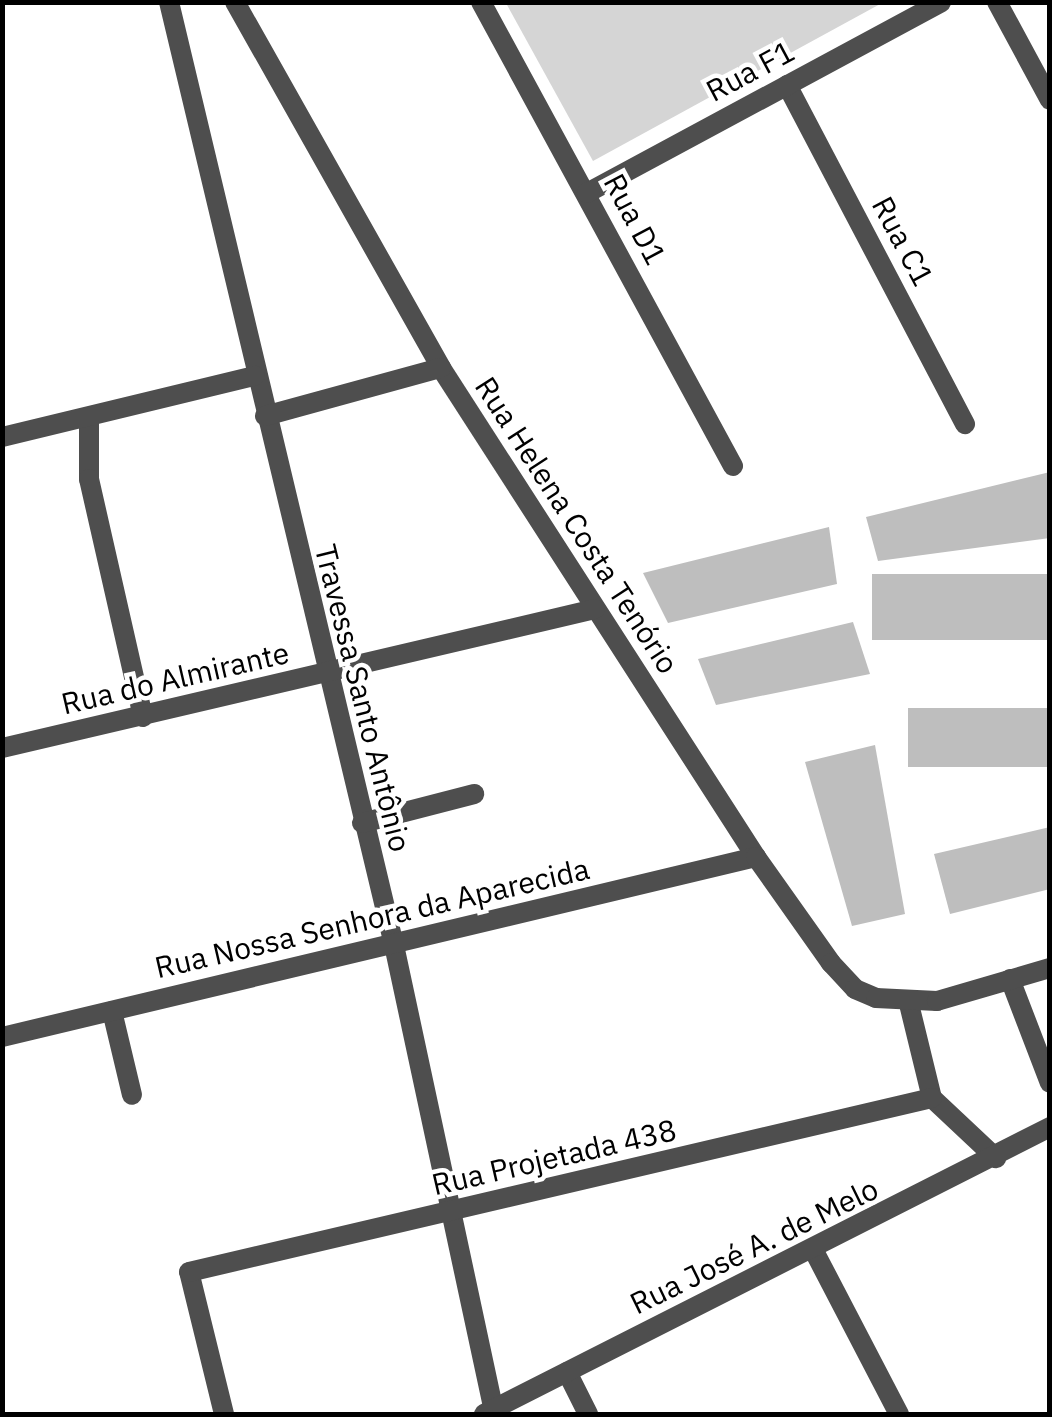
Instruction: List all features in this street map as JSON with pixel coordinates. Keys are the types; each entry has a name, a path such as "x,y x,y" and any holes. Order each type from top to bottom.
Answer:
{"street":[{"name":"Travessa Santo Antônio","path":"169,2 325,674 394,945 454,1211 488,1411"},
{"name":"Rua Helena Costa Tenório","path":"235,2 441,368 806,932 855,989 909,1004 937,1001 1050,968"},
{"name":"Rua D1","path":"481,2 733,466"},
{"name":"Rua F1","path":"587,193 941,2"},
{"path":"997,2 1050,100"},
{"name":"Rua C1","path":"787,85 965,424"},
{"path":"264,416 441,368"},
{"path":"2,437 254,376"},
{"path":"89,417 89,480 143,717"},
{"name":"Rua do Almirante","path":"2,748 595,609"},
{"path":"362,822 474,794"},
{"name":"Rua Nossa Senhora da Aparecida","path":"2,1037 756,857"},
{"path":"1010,979 1050,1083"},
{"path":"909,1004 932,1098 996,1158"},
{"path":"112,1011 132,1096"},
{"name":"Rua Projetada 438","path":"224,1414 189,1272 932,1098"},
{"name":"Rua José A. de Melo","path":"488,1411 814,1251 1050,1127"},
{"path":"814,1251 899,1414"},
{"path":"566,1372 588,1414"}],"shaded area":[{"path":"506,3 882,3 593,161"}],"building":[{"path":"1050,472 1050,538 878,561 866,517"},
{"path":"829,527 837,584 668,623 643,573"},
{"path":"872,574 1050,574 1050,640 872,640"},
{"path":"853,622 870,674 716,705 698,659"},
{"path":"908,708 1050,708 1050,767 908,767"},
{"path":"875,745 905,914 852,926 805,762"},
{"path":"1050,827 1050,889 950,914 934,854"}]}
